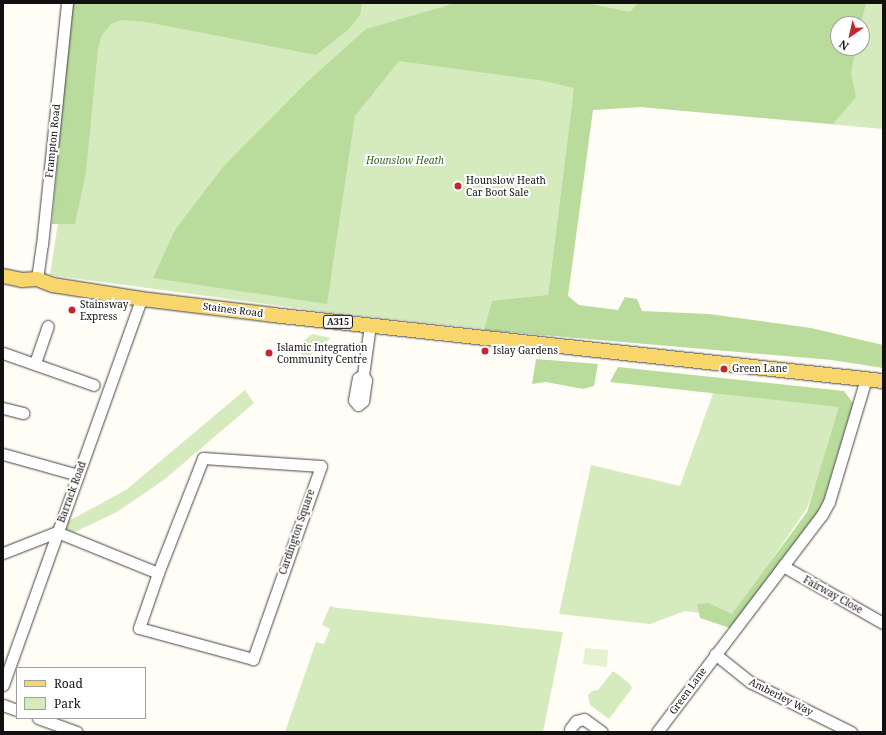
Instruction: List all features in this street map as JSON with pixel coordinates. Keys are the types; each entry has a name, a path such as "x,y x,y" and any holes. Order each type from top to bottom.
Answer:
{"main road":[{"name":"A315","path":"4,280 37,279 53,285 141,299"},
{"name":"Staines Road","path":"141,299 370,325"},
{"name":"A315","path":"370,325 883,381"}],"street":[{"name":"Frampton Road","path":"37,279 67,3"},
{"name":"Barrack Road","path":"3,685 141,299"},
{"path":"363,375 370,325"},
{"path":"35,363 48,326"},
{"path":"3,353 94,385"},
{"name":"Green Lane","path":"657,732 822,515 829,502 866,379"},
{"path":"3,408 23,413"},
{"path":"3,454 78,475"},
{"name":"Cardington Square","path":"203,458 320,466 253,659 140,628 158,573 203,458"},
{"path":"3,552 57,532 158,573"},
{"name":"Fairway Close","path":"783,566 883,623"},
{"name":"Amberley Way","path":"715,654 750,682 851,732"},
{"path":"3,705 16,710"},
{"path":"41,719 77,732"},
{"path":"570,729 576,721 584,719 602,732"}],"green space":[{"path":"71,3 362,3 360,15 348,30 316,55 146,22 121,20 111,24 102,35 98,48 86,172 75,224 52,224"},
{"name":"Hounslow Heath","path":"104,3 883,3 883,129 641,107 593,109 572,104 543,335 326,312 50,275 57,229"},
{"path":"456,3 586,3 630,12 638,3 866,3 863,16 830,16 830,56 854,56 851,73 856,97 833,124 641,107 593,110 568,296 579,305 618,310 625,297 637,299 642,311 709,314 811,328 883,345 883,368 832,360 484,330 492,301 548,295 574,88 545,81 399,61 355,116 327,304 153,278 175,230 223,167 307,82 366,29"},
{"path":"312,334 331,338 306,359 296,347"},
{"path":"536,359 598,364 594,386 583,389 546,382 532,384"},
{"path":"618,367 844,391 853,403 824,499 814,520 730,628 700,618 697,604 708,603 732,614 807,512 839,407 610,382"},
{"path":"716,385 845,403 807,508 729,623 707,614 685,611 650,624 559,614 591,465 680,486"},
{"path":"245,390 254,403 165,479 117,512 62,538 65,523 126,490"},
{"path":"330,606 563,632 543,732 285,732 316,642 324,644 330,629 322,625"},
{"path":"585,648 608,650 607,667 583,664"},
{"path":"613,671 629,683 632,688 609,719 590,705 588,695 592,691 598,690"}],"place":[{"name":"Hounslow Heath Car Boot Sale","path":"458,186"},
{"name":"Stainsway Express","path":"72,310"},
{"name":"Islay Gardens","path":"485,351"},
{"name":"Islamic Integration Community Centre","path":"269,353"},
{"name":"Green Lane","path":"724,369"}]}
